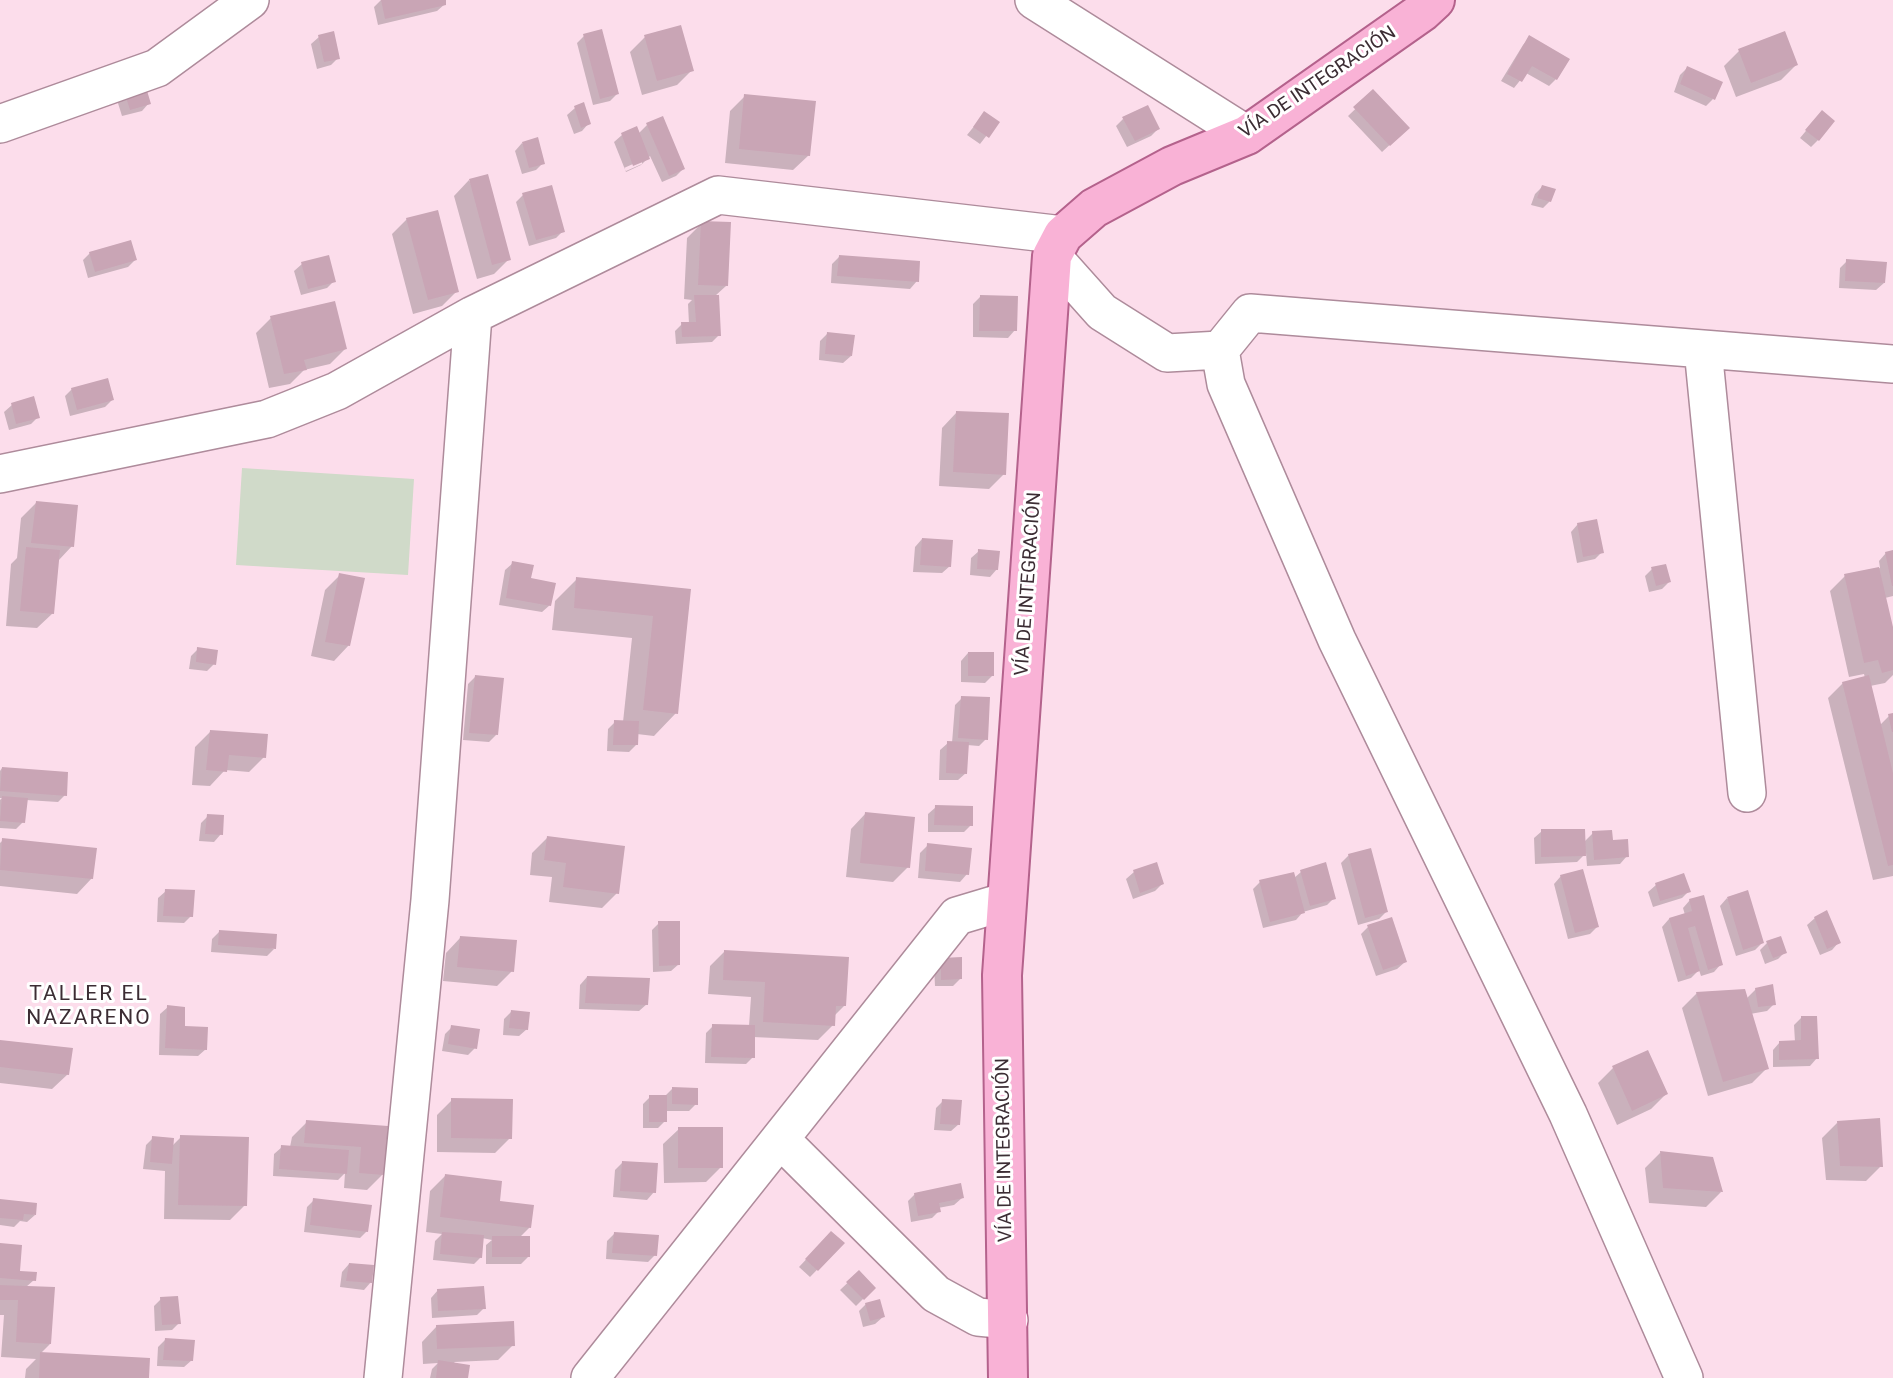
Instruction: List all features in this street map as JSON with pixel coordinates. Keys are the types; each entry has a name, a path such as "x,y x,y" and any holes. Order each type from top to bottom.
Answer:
{"main road":[{"name":"VÍA DE INTEGRACIÓN","path":"1008,1378 1002,975 1058,245 1094,208 1172,166 1247,135 1422,12 1435,0"}],"street":[{"path":"0,124 156,68 250,0"},
{"path":"1034,0 1247,135"},
{"path":"0,474 267,419 337,391 472,315 718,195 1058,245 1102,312 1167,353 1220,350 1250,313 1893,364"},
{"path":"383,1378 430,900 472,315"},
{"path":"1703,349 1747,793"},
{"path":"1220,350 1226,384 1336,640 1568,1114 1684,1378"},
{"path":"590,1378 957,916 1007,901"},
{"path":"781,1140 936,1294 978,1317 1009,1320"}],"green space":[{"path":"242,468 414,479 408,575 236,565"}],"building":[{"path":"381,0 446,0 446,5 385,19"},
{"path":"681,25 694,71 657,81 644,35"},
{"path":"602,29 619,94 600,99 583,34"},
{"path":"334,31 340,59 324,62 318,35"},
{"path":"1785,31 1798,65 1751,83 1738,49"},
{"path":"1529,35 1570,59 1557,80 1532,66 1522,82 1507,74"},
{"path":"1687,66 1723,82 1715,100 1680,84"},
{"path":"145,84 151,104 130,110 124,91"},
{"path":"1373,89 1410,128 1390,146 1353,107"},
{"path":"744,94 816,101 810,156 739,149"},
{"path":"584,102 591,124 581,128 574,106"},
{"path":"1148,105 1160,129 1135,141 1122,117"},
{"path":"1822,110 1835,121 1819,141 1805,130"},
{"path":"984,111 1000,122 989,138 973,127"},
{"path":"663,116 685,169 669,176 646,123"},
{"path":"637,126 650,159 633,166 621,133"},
{"path":"538,137 545,164 529,168 522,142"},
{"path":"488,174 511,260 492,265 469,179"},
{"path":"552,185 565,232 536,240 522,193"},
{"path":"1542,185 1556,189 1551,202 1537,198"},
{"path":"438,210 459,292 428,300 406,218"},
{"path":"701,221 731,222 728,286 698,285"},
{"path":"131,240 137,260 95,272 89,252"},
{"path":"329,255 336,282 308,289 301,262"},
{"path":"839,255 920,261 919,282 837,276"},
{"path":"1846,259 1887,262 1885,283 1845,281"},
{"path":"694,295 719,295 721,336 682,337 681,322 696,322"},
{"path":"980,295 1018,296 1017,331 979,331"},
{"path":"335,301 347,349 304,360 307,370 284,374 270,316"},
{"path":"827,332 855,335 852,356 825,354"},
{"path":"108,378 114,400 77,410 71,388"},
{"path":"34,396 40,418 16,424 11,403"},
{"path":"956,411 1009,413 1006,475 953,472"},
{"path":"36,501 78,505 74,547 31,543"},
{"path":"1597,519 1604,553 1583,557 1577,523"},
{"path":"922,538 953,540 951,567 920,565"},
{"path":"26,547 60,550 54,614 20,611"},
{"path":"978,549 1000,551 998,570 977,569"},
{"path":"1893,550 1893,586 1892,586 1885,552"},
{"path":"512,561 534,565 531,578 556,583 551,606 506,598"},
{"path":"1666,564 1671,582 1656,586 1651,567"},
{"path":"1879,567 1893,627 1893,670 1882,673 1878,660 1864,663 1844,574"},
{"path":"339,573 365,578 350,646 325,642"},
{"path":"576,577 691,589 678,714 643,710 653,616 574,608"},
{"path":"197,647 218,650 216,665 196,662"},
{"path":"968,652 994,652 994,676 968,676"},
{"path":"475,675 504,678 498,735 469,733"},
{"path":"1869,675 1893,773 1893,865 1888,866 1842,682"},
{"path":"961,696 990,697 988,740 958,738"},
{"path":"1893,713 1893,732 1892,732 1888,714"},
{"path":"614,720 639,721 638,745 613,745"},
{"path":"210,730 268,734 266,758 229,755 227,772 206,770"},
{"path":"947,741 969,742 967,774 946,773"},
{"path":"2,767 68,772 67,796 0,791"},
{"path":"2,796 28,798 25,823 0,821"},
{"path":"935,805 973,806 973,826 934,825"},
{"path":"865,812 915,817 910,868 860,863"},
{"path":"207,814 224,815 223,835 205,834"},
{"path":"1541,829 1585,829 1586,856 1541,857"},
{"path":"1612,830 1613,840 1628,839 1629,857 1594,860 1592,831"},
{"path":"547,836 625,846 619,894 563,887 566,863 544,860"},
{"path":"2,838 97,848 93,879 0,870"},
{"path":"927,843 972,848 969,875 925,871"},
{"path":"1371,848 1388,912 1365,918 1348,854"},
{"path":"1157,862 1164,884 1140,893 1133,870"},
{"path":"1326,862 1336,899 1310,906 1300,870"},
{"path":"1583,869 1599,927 1575,933 1560,875"},
{"path":"1294,872 1305,913 1270,922 1259,880"},
{"path":"1684,873 1691,892 1660,901 1655,883"},
{"path":"165,889 195,890 193,917 163,916"},
{"path":"1748,890 1764,943 1743,950 1727,897"},
{"path":"1704,895 1723,965 1708,970 1695,926 1688,928 1700,971 1686,976 1669,918 1692,911 1689,899"},
{"path":"1827,910 1841,943 1827,949 1814,917"},
{"path":"1392,917 1407,962 1383,970 1367,925"},
{"path":"658,921 680,921 680,965 659,966"},
{"path":"219,930 277,934 276,949 218,945"},
{"path":"460,936 517,940 514,972 457,967"},
{"path":"1781,936 1787,953 1773,958 1766,941"},
{"path":"724,950 849,957 846,1006 836,1006 835,1026 763,1022 765,982 723,980"},
{"path":"962,957 962,979 941,980 941,958"},
{"path":"587,976 650,978 648,1005 585,1003"},
{"path":"1773,984 1776,1005 1758,1007 1755,988"},
{"path":"1745,989 1769,1069 1723,1082 1696,992"},
{"path":"167,1005 185,1007 185,1026 208,1027 207,1050 165,1048"},
{"path":"511,1010 530,1012 528,1030 509,1028"},
{"path":"1801,1016 1817,1016 1819,1059 1779,1060 1779,1041 1801,1040"},
{"path":"712,1024 755,1025 755,1058 711,1057"},
{"path":"451,1025 480,1029 477,1049 448,1044"},
{"path":"0,1040 73,1048 69,1075 0,1067"},
{"path":"1648,1050 1668,1094 1632,1111 1612,1066"},
{"path":"672,1087 698,1088 698,1105 672,1104"},
{"path":"649,1095 667,1095 667,1122 649,1122"},
{"path":"451,1098 513,1099 512,1139 451,1138"},
{"path":"942,1099 962,1100 960,1125 940,1124"},
{"path":"1880,1118 1883,1167 1840,1166 1837,1121"},
{"path":"306,1120 388,1126 384,1175 359,1173 361,1147 304,1143"},
{"path":"678,1127 723,1127 723,1168 678,1168"},
{"path":"180,1135 249,1137 247,1206 178,1205"},
{"path":"152,1136 174,1138 172,1164 150,1162"},
{"path":"281,1145 349,1150 347,1174 279,1169"},
{"path":"1660,1151 1713,1157 1723,1192 1663,1188"},
{"path":"622,1161 658,1163 656,1193 620,1191"},
{"path":"445,1174 502,1181 500,1201 534,1205 531,1228 440,1217"},
{"path":"961,1183 964,1198 939,1203 941,1212 918,1216 914,1193"},
{"path":"313,1198 372,1205 368,1232 310,1225"},
{"path":"0,1199 37,1203 36,1215 24,1214 23,1220 0,1218"},
{"path":"831,1231 845,1243 818,1271 805,1259"},
{"path":"442,1232 484,1235 482,1258 440,1254"},
{"path":"614,1232 659,1235 657,1256 612,1253"},
{"path":"492,1236 530,1236 530,1257 492,1257"},
{"path":"0,1243 22,1245 20,1271 37,1272 36,1281 0,1278"},
{"path":"349,1263 374,1265 372,1283 346,1281"},
{"path":"859,1270 876,1288 864,1300 846,1282"},
{"path":"0,1285 55,1287 51,1344 16,1342 18,1300 0,1300"},
{"path":"484,1286 486,1309 438,1311 437,1289"},
{"path":"178,1296 181,1324 162,1325 160,1297"},
{"path":"880,1299 885,1317 870,1321 865,1303"},
{"path":"514,1321 515,1346 437,1349 436,1325"},
{"path":"165,1338 195,1340 193,1361 163,1360"},
{"path":"40,1352 150,1358 149,1378 39,1378"},
{"path":"438,1360 470,1365 468,1378 436,1378"}],"district":[{"name":"TALLER EL NAZARENO","path":"89,1007"}]}
